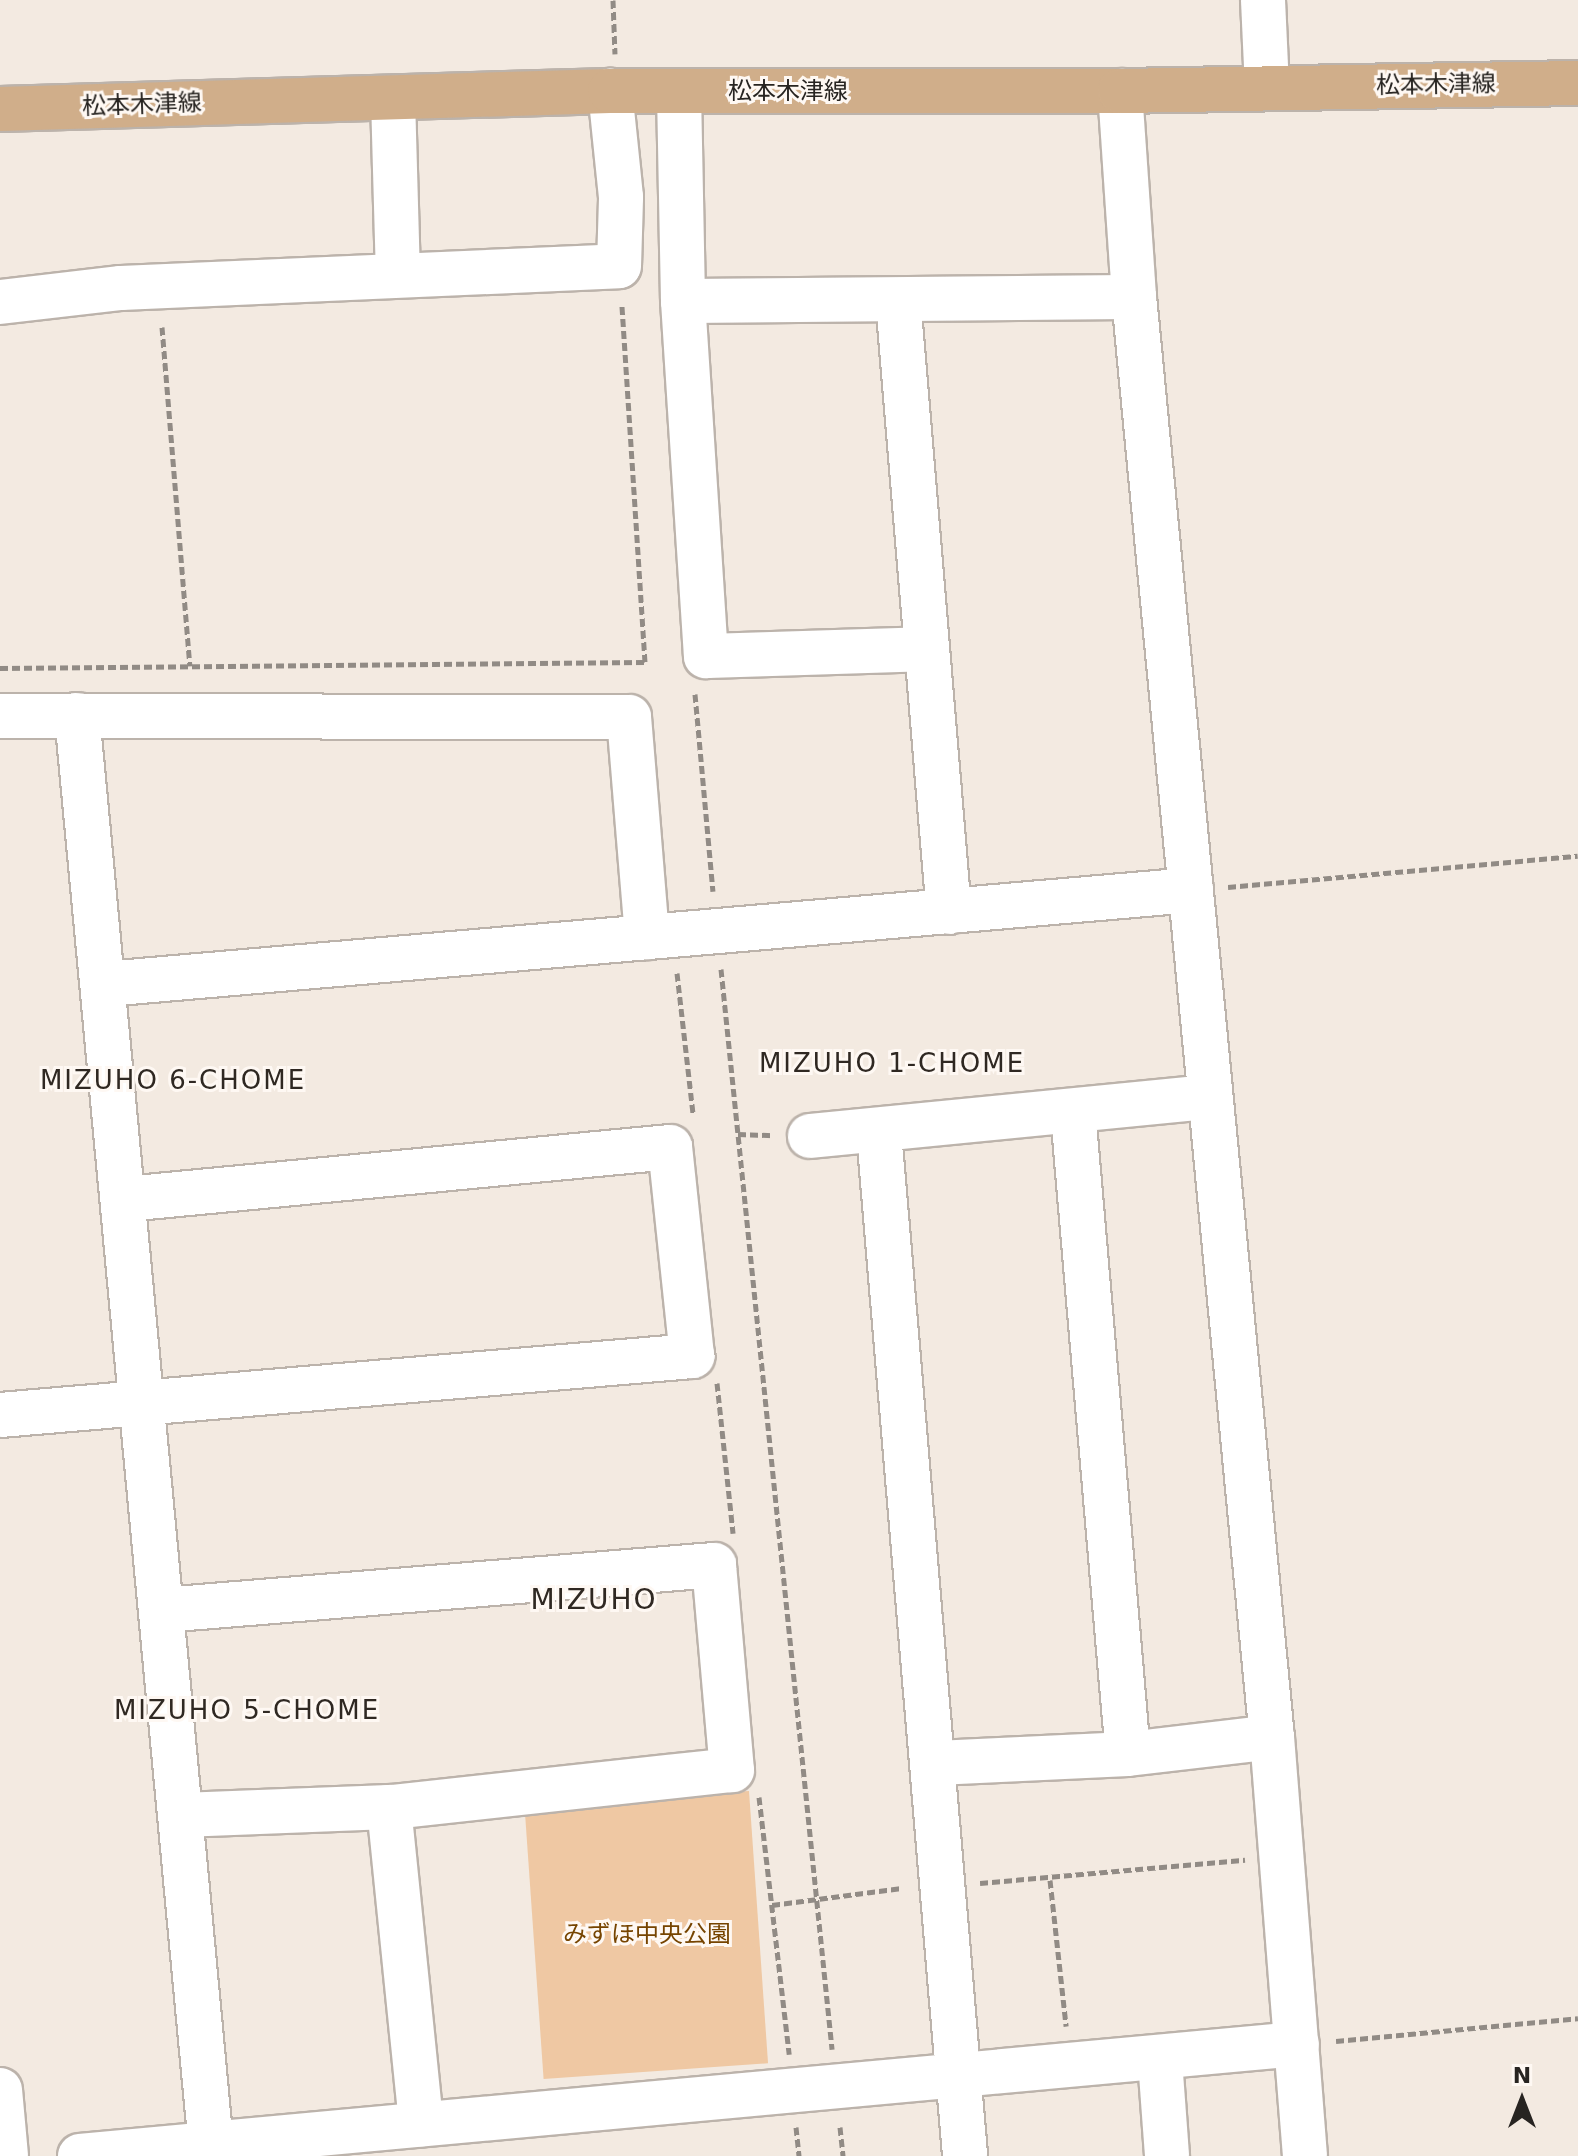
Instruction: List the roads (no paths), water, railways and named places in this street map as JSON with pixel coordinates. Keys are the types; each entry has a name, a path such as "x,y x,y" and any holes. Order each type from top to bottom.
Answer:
{"main road":[{"name":"松本木津線","path":"0,109 610,91 1120,91 1578,83"}],"street":[{"path":"1263,0 1267,87"},
{"path":"0,302 158,286 619,266 621,197 610,91"},
{"path":"1120,91 1134,297 1191,890 1207,1097 1272,1737 1305,2156"},
{"path":"679,92 683,301 706,656 925,649"},
{"path":"393,98 398,275"},
{"path":"683,301 1134,297"},
{"path":"898,300 949,912"},
{"path":"77,715 106,984 212,2149"},
{"path":"0,716 629,717 659,936"},
{"path":"106,984 1191,890"},
{"path":"810,1136 879,1133 1207,1097"},
{"path":"1073,1113 1128,1754"},
{"path":"879,1133 936,1763 942,1884 965,2156"},
{"path":"0,1415 143,1399 692,1356 670,1147 126,1199"},
{"path":"163,1610 714,1565 732,1770 389,1807 181,1815"},
{"path":"936,1763 1128,1754 1272,1737"},
{"path":"389,1807 421,2124"},
{"path":"80,2156 212,2149 421,2124 1160,2060 1297,2044"},
{"path":"1160,2060 1167,2156"},
{"path":"0,2090 6,2156"}],"district":[{"name":"MIZUHO 1-CHOME","path":"892,1064"},
{"name":"MIZUHO 6-CHOME","path":"173,1081"},
{"name":"MIZUHO","path":"594,1600"},
{"name":"MIZUHO 5-CHOME","path":"247,1711"}],"park label":[{"name":"みずほ中央公園","path":"647,1935"}]}
